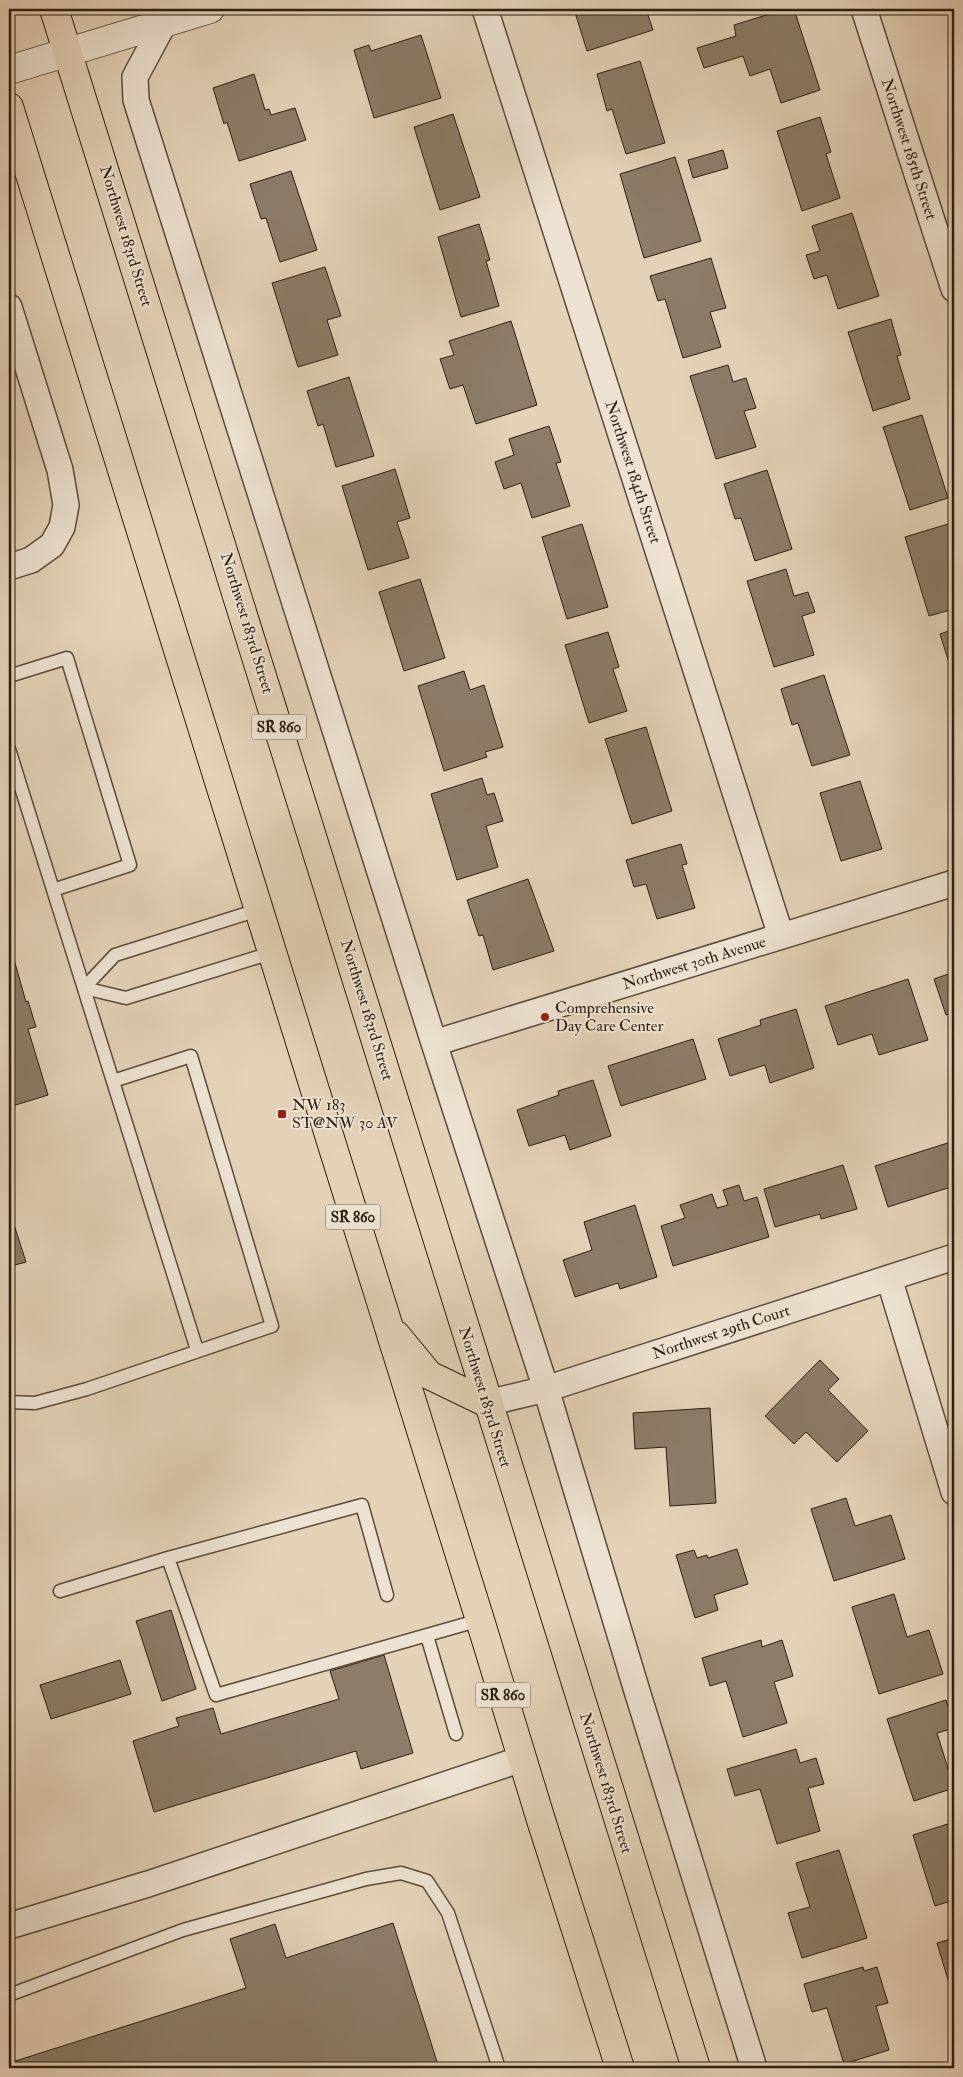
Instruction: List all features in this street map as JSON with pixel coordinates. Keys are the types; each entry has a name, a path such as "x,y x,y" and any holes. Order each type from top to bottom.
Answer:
{"main road":[{"name":"Northwest 183rd Street","path":"54,9 228,561 487,1403 696,2068"},
{"name":"SR 860","path":"9,108 522,1759 620,2068"},
{"path":"386,1322 429,1375 487,1403"}],"street":[{"path":"9,70 210,9"},
{"name":"Northwest 184th Street","path":"485,9 782,936"},
{"name":"Northwest 185th Street","path":"864,9 954,289"},
{"path":"164,23 135,77 136,100 434,1043 546,1389 636,1691 754,2068"},
{"path":"9,307 60,470 66,505 62,527 52,545 31,560 9,567"},
{"name":"Northwest 30th Avenue","path":"434,1043 954,883"},
{"name":"Northwest 29th Court","path":"487,1403 546,1389 954,1258"},
{"path":"889,1278 954,1492"},
{"path":"9,1926 148,1884 522,1759"}],"lane":[{"path":"9,676 67,658 130,864 53,890"},
{"path":"9,749 197,1350"},
{"path":"84,988 115,955 258,910"},
{"path":"84,988 126,998 271,953"},
{"path":"9,1402 35,1403 87,1389 272,1326 192,1056 113,1081"},
{"path":"60,1591 168,1558 362,1505 387,1595"},
{"path":"168,1558 216,1695 480,1620"},
{"path":"427,1636 456,1734"},
{"path":"9,1995 183,1930 366,1879 401,1873 427,1881 448,1913 499,2068"}],"building":[{"path":"574,9 646,9 653,30 587,51"},
{"path":"786,9 794,9 820,90 781,103 770,69 750,76 743,56 704,68 697,48 736,36 734,25"},
{"path":"421,35 441,98 374,118 354,50 369,45 371,51"},
{"path":"640,61 665,143 626,154 612,109 607,111 597,74"},
{"path":"254,74 265,110 269,109 271,115 295,108 306,140 239,161 227,122 224,124 213,88"},
{"path":"453,114 480,197 440,210 414,127"},
{"path":"820,117 831,152 826,154 840,198 802,211 777,131"},
{"path":"723,150 728,168 693,178 688,160"},
{"path":"675,157 701,241 644,258 620,174"},
{"path":"291,171 317,250 280,262 266,218 261,219 250,184"},
{"path":"852,213 879,296 838,309 827,275 814,279 806,255 820,251 812,226"},
{"path":"479,224 490,260 486,261 499,306 461,317 438,237"},
{"path":"711,258 726,308 710,312 721,347 683,358 665,299 658,301 650,276"},
{"path":"325,267 341,316 327,320 338,355 298,367 272,283"},
{"path":"891,319 901,355 897,356 910,399 873,411 848,332"},
{"path":"511,321 537,405 476,424 463,385 450,389 440,359 454,355 449,341"},
{"path":"728,365 733,382 746,378 756,408 744,411 756,447 716,459 690,376"},
{"path":"349,377 374,456 336,467 323,424 318,426 307,391"},
{"path":"922,415 948,498 910,510 883,427"},
{"path":"549,426 561,462 556,463 570,506 532,518 521,483 504,489 495,462 514,455 509,439"},
{"path":"395,469 410,518 397,522 409,558 368,570 342,486"},
{"path":"767,470 792,549 755,561 741,518 735,519 724,484"},
{"path":"582,524 608,607 567,619 542,537"},
{"path":"948,524 954,544 954,609 929,616 905,537"},
{"path":"786,569 794,596 808,592 815,612 802,616 814,655 774,667 747,581"},
{"path":"420,579 445,658 404,671 379,592"},
{"path":"954,629 954,679 940,634"},
{"path":"608,632 619,667 613,669 627,711 589,723 565,645"},
{"path":"464,671 470,690 484,685 503,747 485,752 487,757 444,771 418,686"},
{"path":"824,675 850,755 812,766 798,723 792,725 781,689"},
{"path":"646,727 672,811 632,824 605,739"},
{"path":"482,778 487,795 494,793 503,821 486,826 498,867 457,880 431,794"},
{"path":"860,781 882,849 841,861 820,793"},
{"path":"681,844 687,864 682,865 695,908 657,919 646,884 634,887 626,860"},
{"path":"528,879 554,951 493,970 483,935 479,936 467,900"},
{"path":"10,945 26,1002 28,1001 36,1027 28,1029 48,1095 9,1107"},
{"path":"954,972 954,1012 946,1015 934,979"},
{"path":"908,979 928,1040 879,1055 872,1034 838,1045 825,1006"},
{"path":"796,1009 814,1068 770,1083 765,1065 730,1076 718,1039 761,1025 760,1020"},
{"path":"693,1039 706,1079 621,1106 608,1066"},
{"path":"593,1080 611,1136 570,1150 565,1135 529,1146 517,1110 559,1095 558,1091"},
{"path":"954,1141 954,1186 888,1207 875,1166"},
{"path":"843,1165 857,1209 821,1219 820,1214 775,1227 764,1189"},
{"path":"739,1185 744,1201 757,1197 769,1237 673,1266 661,1226 685,1218 680,1205 712,1194 717,1208 728,1205 723,1190"},
{"path":"635,1205 657,1277 620,1289 618,1283 575,1297 563,1260 592,1250 584,1222"},
{"path":"9,1209 26,1262 11,1266 14,1275 9,1277"},
{"path":"820,1360 839,1379 828,1390 868,1431 837,1462 806,1432 794,1444 765,1416"},
{"path":"710,1408 716,1503 670,1506 666,1447 635,1449 633,1413"},
{"path":"846,1498 855,1526 891,1515 905,1559 834,1581 811,1509"},
{"path":"737,1549 748,1584 714,1595 718,1610 695,1618 676,1555 694,1550 697,1558 707,1555 708,1558"},
{"path":"894,1594 907,1637 929,1630 943,1674 879,1694 852,1607"},
{"path":"171,1610 196,1689 162,1701 136,1621"},
{"path":"761,1640 762,1647 782,1640 793,1676 774,1682 787,1723 743,1737 726,1681 710,1686 702,1658"},
{"path":"384,1655 413,1753 361,1769 356,1751 154,1812 133,1741 179,1726 176,1718 213,1708 221,1734 339,1699 330,1671"},
{"path":"120,1660 131,1694 51,1719 40,1685"},
{"path":"946,1700 954,1728 937,1733 954,1788 914,1801 887,1719"},
{"path":"796,1749 800,1763 816,1758 824,1784 808,1788 820,1831 777,1844 760,1789 735,1796 727,1769"},
{"path":"954,1822 954,1900 935,1906 913,1835"},
{"path":"839,1850 867,1938 802,1958 788,1913 810,1907 796,1863"},
{"path":"393,1923 439,2068 9,2068 9,2063 246,1988 230,1939 275,1924 286,1958"},
{"path":"954,1938 954,2000 937,1943"},
{"path":"863,1967 864,1971 877,1967 888,2003 876,2006 889,2050 844,2064 827,2008 812,2012 804,1984"}],"place":[{"name":"Comprehensive Day Care Center","path":"545,1017"},
{"name":"NW 183 ST@NW 30 AV","path":"282,1114"}]}
